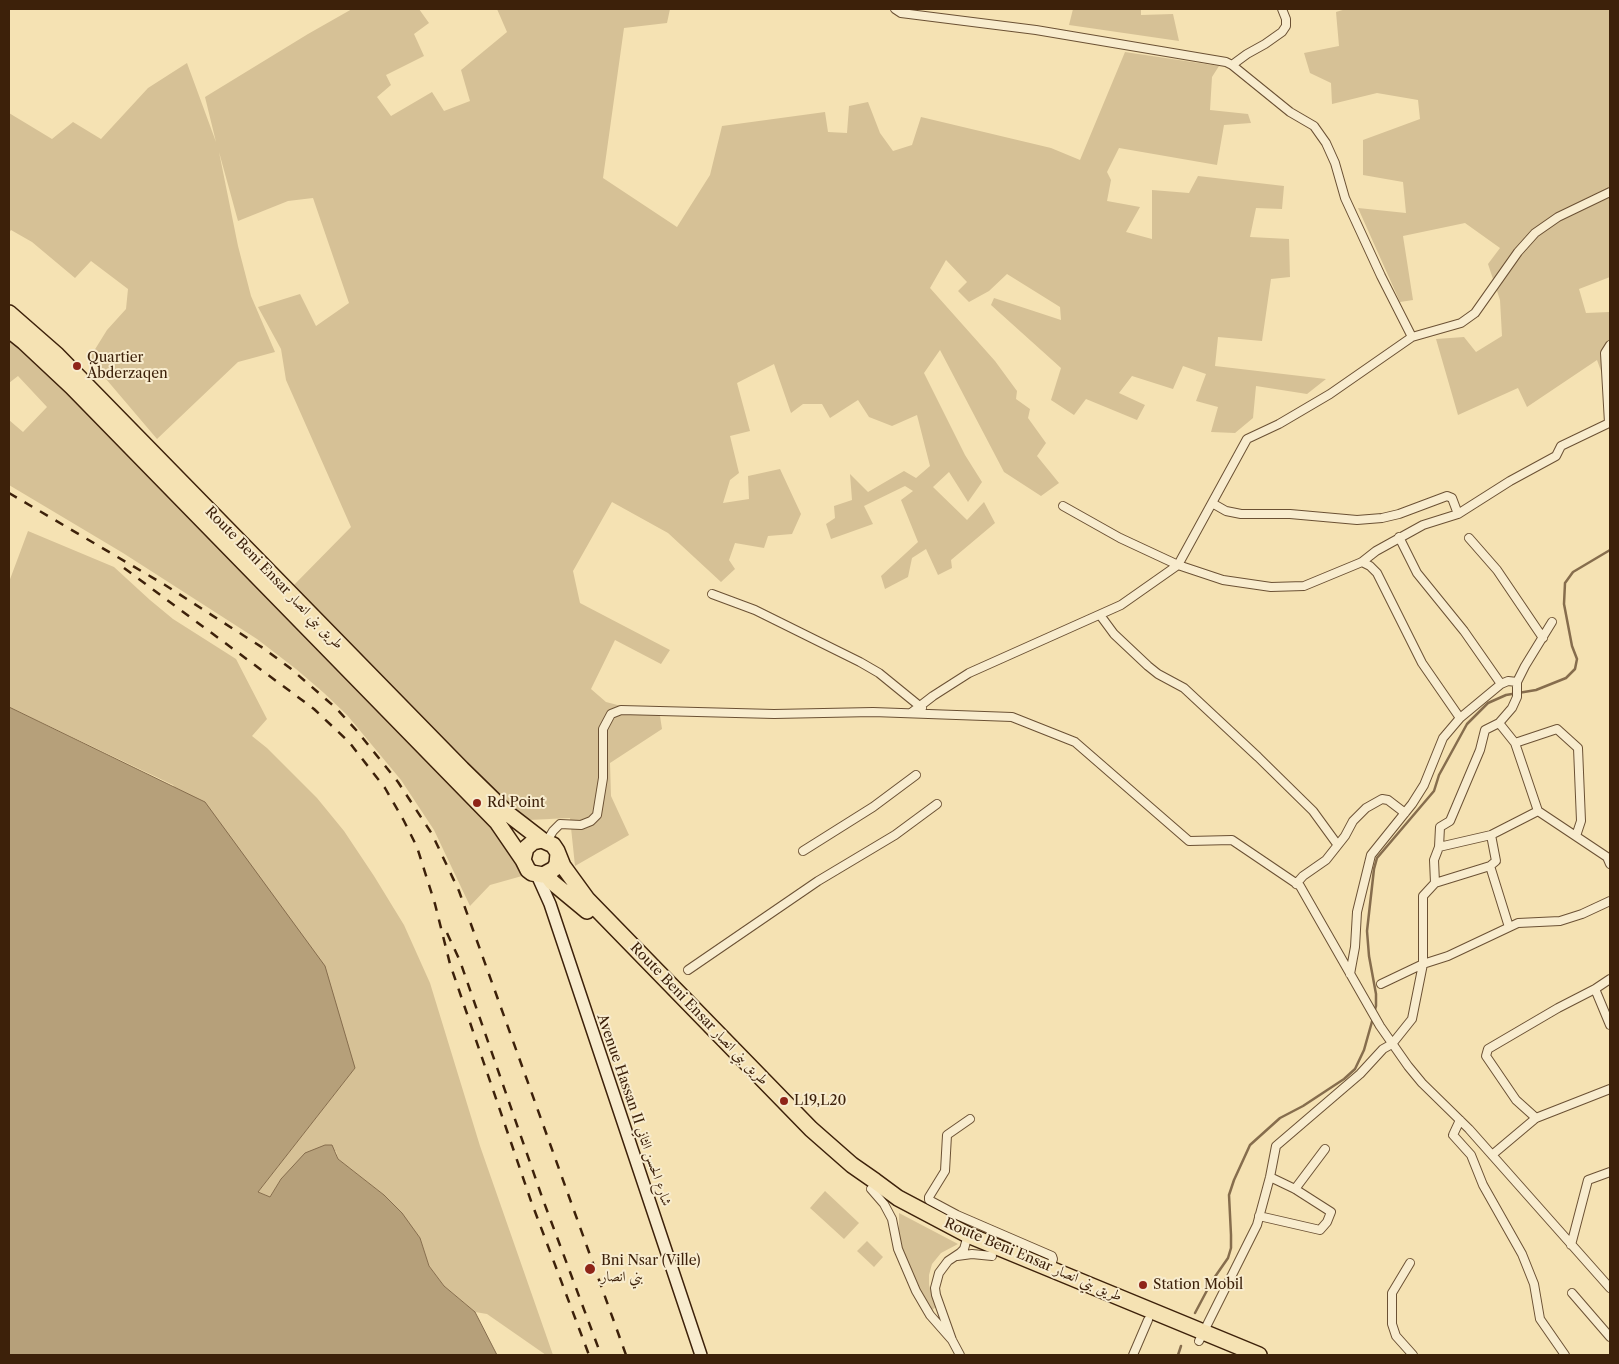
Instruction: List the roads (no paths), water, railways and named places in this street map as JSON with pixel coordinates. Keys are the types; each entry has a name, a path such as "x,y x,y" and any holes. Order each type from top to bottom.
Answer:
{"highway":[{"name":"Route Beni Ensar طريق بني انصار","path":"9,314 57,355 507,814 544,841"},
{"name":"Route Beni Ensar طريق بني انصار","path":"9,330 72,387 444,767 497,822 523,860"},
{"path":"544,841 553,845 558,854 557,864 552,871 542,875 528,870 523,860 526,848 533,842 544,841"},
{"name":"Route Beni Ensar طريق بني انصار","path":"558,854 574,883 587,899 811,1129 852,1165 895,1208 954,1220 967,1239 992,1256 1148,1320 1259,1355"},
{"name":"Route Beni Ensar طريق بني انصار","path":"542,875 582,906 819,1147 895,1208 967,1239 1050,1268 1201,1336 1235,1355"}],"street":[{"path":"895,9 901,13 1046,32 1226,62 1290,112 1314,126 1326,143 1335,163 1344,198 1412,337"},
{"path":"1232,66 1246,54 1282,32 1286,26 1282,9"},
{"path":"911,713 969,672 1121,605 1178,565 1247,438 1279,424 1330,394 1412,337 1461,323 1475,312 1518,252 1535,233 1558,217 1610,192"},
{"path":"1063,506 1120,538 1178,565 1223,580 1271,587 1304,586 1362,562 1399,537 1423,525 1458,514 1510,481 1556,456 1561,446 1609,423 1605,353 1610,345"},
{"path":"1212,503 1226,511 1241,514 1290,514 1357,520 1400,514 1447,496 1452,498 1458,514"},
{"path":"1399,537 1417,573 1464,631 1501,684"},
{"path":"1468,538 1497,570 1543,638"},
{"path":"1362,562 1370,566 1377,573 1422,664 1460,718"},
{"path":"712,594 755,610 860,662 879,673 920,705 926,714"},
{"path":"1100,615 1114,634 1148,666 1158,674 1184,688 1258,757 1313,811 1337,844"},
{"path":"1435,883 1434,860 1439,847 1440,827 1450,821 1480,750 1485,730 1499,723 1512,708 1518,697 1517,685 1525,666 1552,622"},
{"path":"1350,974 1355,947 1358,912 1371,855 1424,785 1443,738 1460,718 1501,684 1508,681 1517,685"},
{"path":"544,841 560,824 581,825 591,821 597,815 603,778 603,729 608,719 616,711 774,714 911,713 1012,717 1075,742 1188,842 1232,840 1300,886 1380,1026 1422,1084 1460,1120 1610,1288"},
{"path":"1499,723 1515,743 1538,811 1607,857 1610,864"},
{"path":"1515,743 1558,729 1578,748 1581,821 1576,836"},
{"path":"803,852 873,807 916,775"},
{"path":"1296,884 1326,860 1345,836 1353,821 1366,808 1382,799 1388,800 1404,813"},
{"path":"688,970 818,881 895,835 937,804"},
{"path":"1439,847 1491,835 1538,811"},
{"path":"1201,1336 1256,1225 1270,1176 1276,1146 1360,1074 1383,1049 1392,1044 1412,1019 1423,964 1424,896 1435,883 1490,866 1496,861 1491,835"},
{"path":"1490,866 1509,927"},
{"name":"Avenue Hassan II شارع الحسن الثاني","path":"542,875 550,904 701,1355"},
{"path":"1381,984 1423,964 1448,956 1518,923 1560,921 1610,902"},
{"path":"1536,1118 1516,1100 1486,1056 1488,1049 1610,979"},
{"path":"1595,989 1610,1025"},
{"path":"1492,1155 1536,1118 1609,1091"},
{"path":"970,1119 947,1135 945,1171 929,1200 954,1220 1052,1256 1050,1268"},
{"path":"1460,1120 1453,1135 1471,1154 1483,1185 1522,1254 1534,1284 1540,1319 1565,1355"},
{"path":"1295,1189 1325,1149"},
{"path":"1571,1245 1588,1180 1610,1172"},
{"path":"1259,1216 1320,1230 1327,1222 1331,1212 1295,1189 1270,1176"},
{"path":"895,1208 898,1249 916,1292 930,1315 952,1340"},
{"path":"960,1355 952,1340 935,1288 943,1266 960,1253 967,1239"},
{"path":"955,1257 972,1254 992,1256"},
{"path":"1410,1263 1392,1292 1392,1324 1396,1336 1413,1355"},
{"path":"1572,1293 1610,1337"},
{"path":"1133,1355 1148,1320"}],"waterway":[{"path":"1374,1013 1376,994 1369,956 1367,931 1377,858 1434,791 1439,775 1467,724 1488,703 1506,695 1536,690 1566,678 1575,669 1577,659 1572,646 1564,604 1565,583 1573,572 1610,550"},
{"path":"1195,1313 1212,1281 1228,1258 1231,1248 1229,1195 1250,1145 1280,1118 1303,1106 1344,1079 1355,1069 1364,1050 1373,1018"},
{"path":"1178,1355 1181,1346"}],"railway":[{"path":"9,493 165,585 263,648 290,668 336,708 398,782 432,834 459,891 626,1355"},
{"path":"124,568 314,709 349,742 385,788 417,847 435,904 450,964 531,1201 589,1355"},
{"path":"447,933 460,961 542,1197 601,1355"}],"place":[{"name":"Quartier Abderzaqen","path":"77,366"},
{"name":"Rd Point","path":"477,803"},
{"name":"L19,L20","path":"784,1101"},
{"name":"Bni Nsar (Ville) بني انصار","path":"590,1269"},
{"name":"Station Mobil","path":"1143,1285"}]}
